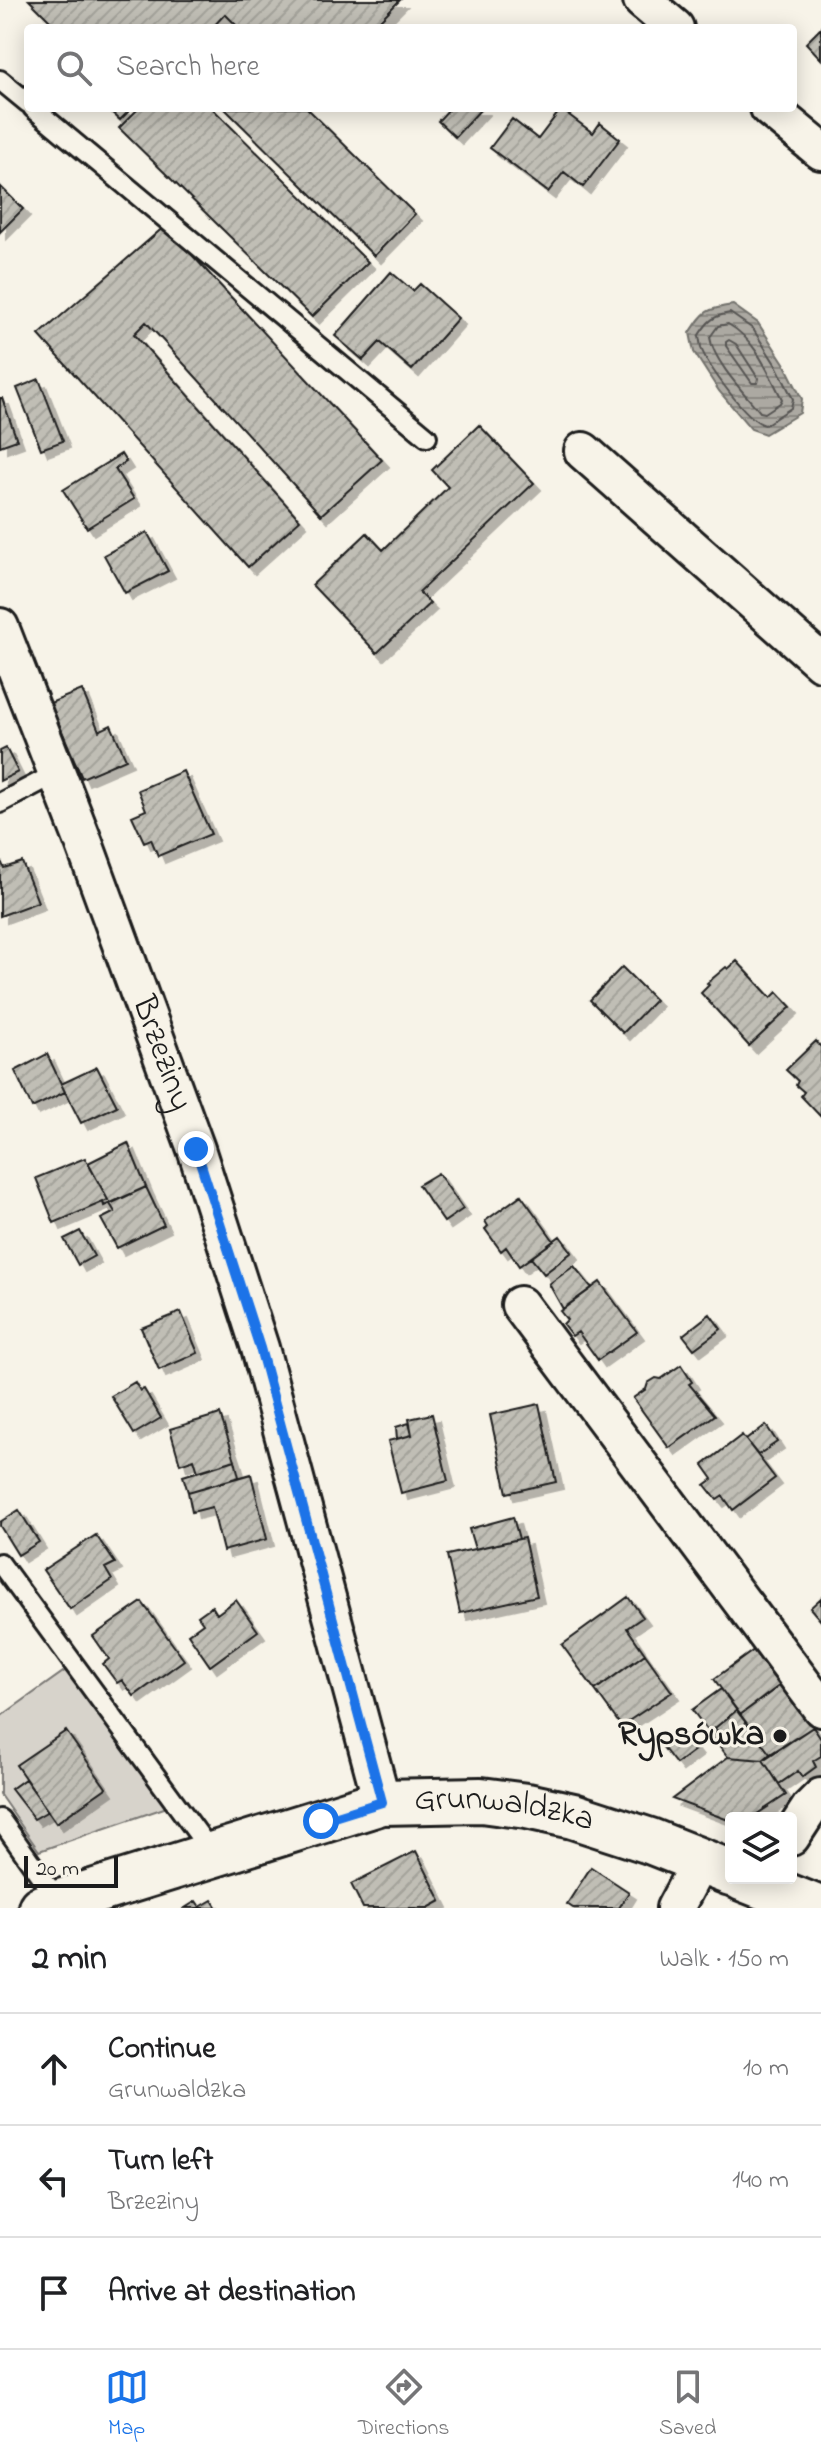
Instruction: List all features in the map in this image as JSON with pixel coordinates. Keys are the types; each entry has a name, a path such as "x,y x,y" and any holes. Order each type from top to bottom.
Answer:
{"street":[{"path":"642,0 670,24"},
{"path":"774,112 821,151"},
{"path":"583,451 821,662"},
{"name":"Brzeziny","path":"0,627 196,1149 260,1348 382,1802"},
{"path":"520,1305 821,1708"},
{"path":"797,1828 821,1797"},
{"name":"Grunwaldzka","path":"50,1905 382,1802 481,1800 527,1806 573,1816 725,1869"},
{"path":"675,1908 725,1883"},
{"name":"Grunwaldzka","path":"761,1884 817,1908"}],"lane":[{"path":"0,80 24,100"},
{"path":"38,112 427,437"},
{"path":"0,803 57,773"},
{"path":"0,1563 213,1856"},
{"path":"0,1819 50,1905"}],"shaded area":[{"path":"66,1670 170,1806 39,1851 0,1795 0,1717"}],"water":[{"path":"733,305 758,323 784,363 802,399 800,413 765,434 751,429 719,391 694,352 690,333 699,319 711,310"}],"building":[{"path":"29,0 400,0 376,24 235,24 225,14 216,24 53,24"},
{"path":"821,28 821,59 806,43"},
{"path":"111,112 128,112 120,120"},
{"path":"135,112 216,112 368,262 312,317 119,128"},
{"path":"228,112 311,112 415,214 374,256"},
{"path":"446,112 478,112 455,137 438,121"},
{"path":"559,112 565,112 593,133 600,123 620,139 583,187 564,172 548,192 490,148 512,119 538,139"},
{"path":"0,186 23,209 0,232"},
{"path":"165,226 382,460 321,515 146,322 134,334 300,520 248,567 39,335"},
{"path":"391,272 413,291 420,284 458,318 412,370 380,342 363,360 335,336"},
{"path":"39,379 63,441 41,449 17,388"},
{"path":"0,398 17,440 0,446"},
{"path":"479,425 534,483 419,592 430,603 377,653 312,585 367,533 383,550 448,487 432,470"},
{"path":"121,454 126,462 115,469 134,499 87,528 63,490"},
{"path":"147,532 168,571 125,593 104,555"},
{"path":"82,690 99,731 111,725 126,759 82,778 50,703"},
{"path":"6,748 18,772 0,781 0,751"},
{"path":"183,771 211,834 158,856 151,839 144,842 132,816 146,810 138,790"},
{"path":"0,859 4,868 22,862 38,902 0,916"},
{"path":"737,961 771,998 777,992 791,1007 749,1046 701,993 709,985 707,983"},
{"path":"622,967 655,1000 623,1033 590,1000"},
{"path":"816,1041 821,1047 821,1117 801,1096 804,1092 796,1085 798,1081 786,1070"},
{"path":"47,1054 65,1092 32,1108 15,1071"},
{"path":"97,1067 117,1106 81,1123 61,1084"},
{"path":"128,1143 146,1187 104,1206 103,1202 108,1200 88,1163"},
{"path":"85,1158 108,1200 54,1223 36,1178"},
{"path":"438,1173 463,1209 444,1222 418,1185"},
{"path":"146,1187 164,1225 117,1248 101,1219 115,1212 110,1204"},
{"path":"521,1195 554,1241 519,1266 506,1247 501,1251 485,1229 488,1226 485,1221"},
{"path":"80,1231 94,1256 78,1265 64,1239"},
{"path":"560,1236 572,1252 544,1274 531,1258"},
{"path":"574,1266 592,1288 563,1309 549,1284"},
{"path":"600,1282 637,1332 598,1360 578,1332 572,1336 563,1324 567,1320 560,1311"},
{"path":"181,1312 198,1353 159,1370 141,1328"},
{"path":"710,1314 721,1329 694,1349 683,1335"},
{"path":"681,1365 692,1382 689,1384 715,1415 669,1448 633,1398 646,1389 648,1383 656,1378 661,1379"},
{"path":"135,1382 140,1391 144,1389 161,1418 134,1434 111,1396"},
{"path":"539,1404 556,1482 507,1493 490,1415"},
{"path":"220,1414 235,1460 198,1472 194,1459 180,1464 170,1429"},
{"path":"432,1414 448,1481 401,1493 388,1441 412,1435 409,1419"},
{"path":"409,1423 412,1435 397,1439 396,1427"},
{"path":"766,1425 777,1442 758,1455 746,1440"},
{"path":"742,1435 775,1478 733,1510 723,1496 717,1500 705,1485 713,1479 703,1465"},
{"path":"235,1460 239,1477 188,1492 183,1476"},
{"path":"251,1474 267,1539 223,1551 212,1507 192,1512 188,1492"},
{"path":"19,1510 39,1542 18,1555 0,1522"},
{"path":"513,1517 519,1539 475,1549 469,1529"},
{"path":"96,1535 115,1563 105,1568 112,1580 70,1609 43,1570"},
{"path":"524,1538 537,1596 460,1613 447,1555"},
{"path":"628,1597 643,1617 627,1628 645,1654 595,1690 562,1645"},
{"path":"821,1598 821,1621 810,1608"},
{"path":"236,1600 258,1631 210,1666 188,1634 203,1623 198,1616 212,1606 217,1614"},
{"path":"142,1602 184,1660 134,1696 122,1680 117,1683 103,1664 109,1659 93,1636"},
{"path":"758,1647 784,1682 740,1715 714,1679"},
{"path":"645,1654 672,1692 621,1726 595,1690"},
{"path":"782,1684 813,1727 770,1754 740,1715"},
{"path":"721,1689 737,1710 715,1728 718,1732 712,1736 692,1710"},
{"path":"737,1710 770,1754 763,1760 728,1757 712,1736 718,1732 715,1728"},
{"path":"813,1727 821,1739 821,1756 813,1761 816,1767 802,1777 798,1771 779,1784 763,1760"},
{"path":"66,1731 106,1788 56,1823 16,1765"},
{"path":"682,1731 696,1749 676,1764 662,1746"},
{"path":"728,1757 763,1760 786,1795 760,1812 725,1812 725,1819 672,1799"},
{"path":"25,1779 48,1811 34,1819 11,1789"},
{"path":"416,1851 441,1901 428,1908 363,1908 351,1884"},
{"path":"591,1867 629,1892 619,1908 573,1908 567,1904"},
{"path":"212,1900 217,1908 185,1908 196,1901 200,1907"}],"place":[{"name":"Rypsówka","path":"780,1736"}],"route":[{"path":"196,1149 260,1348 382,1802 321,1821"}]}
